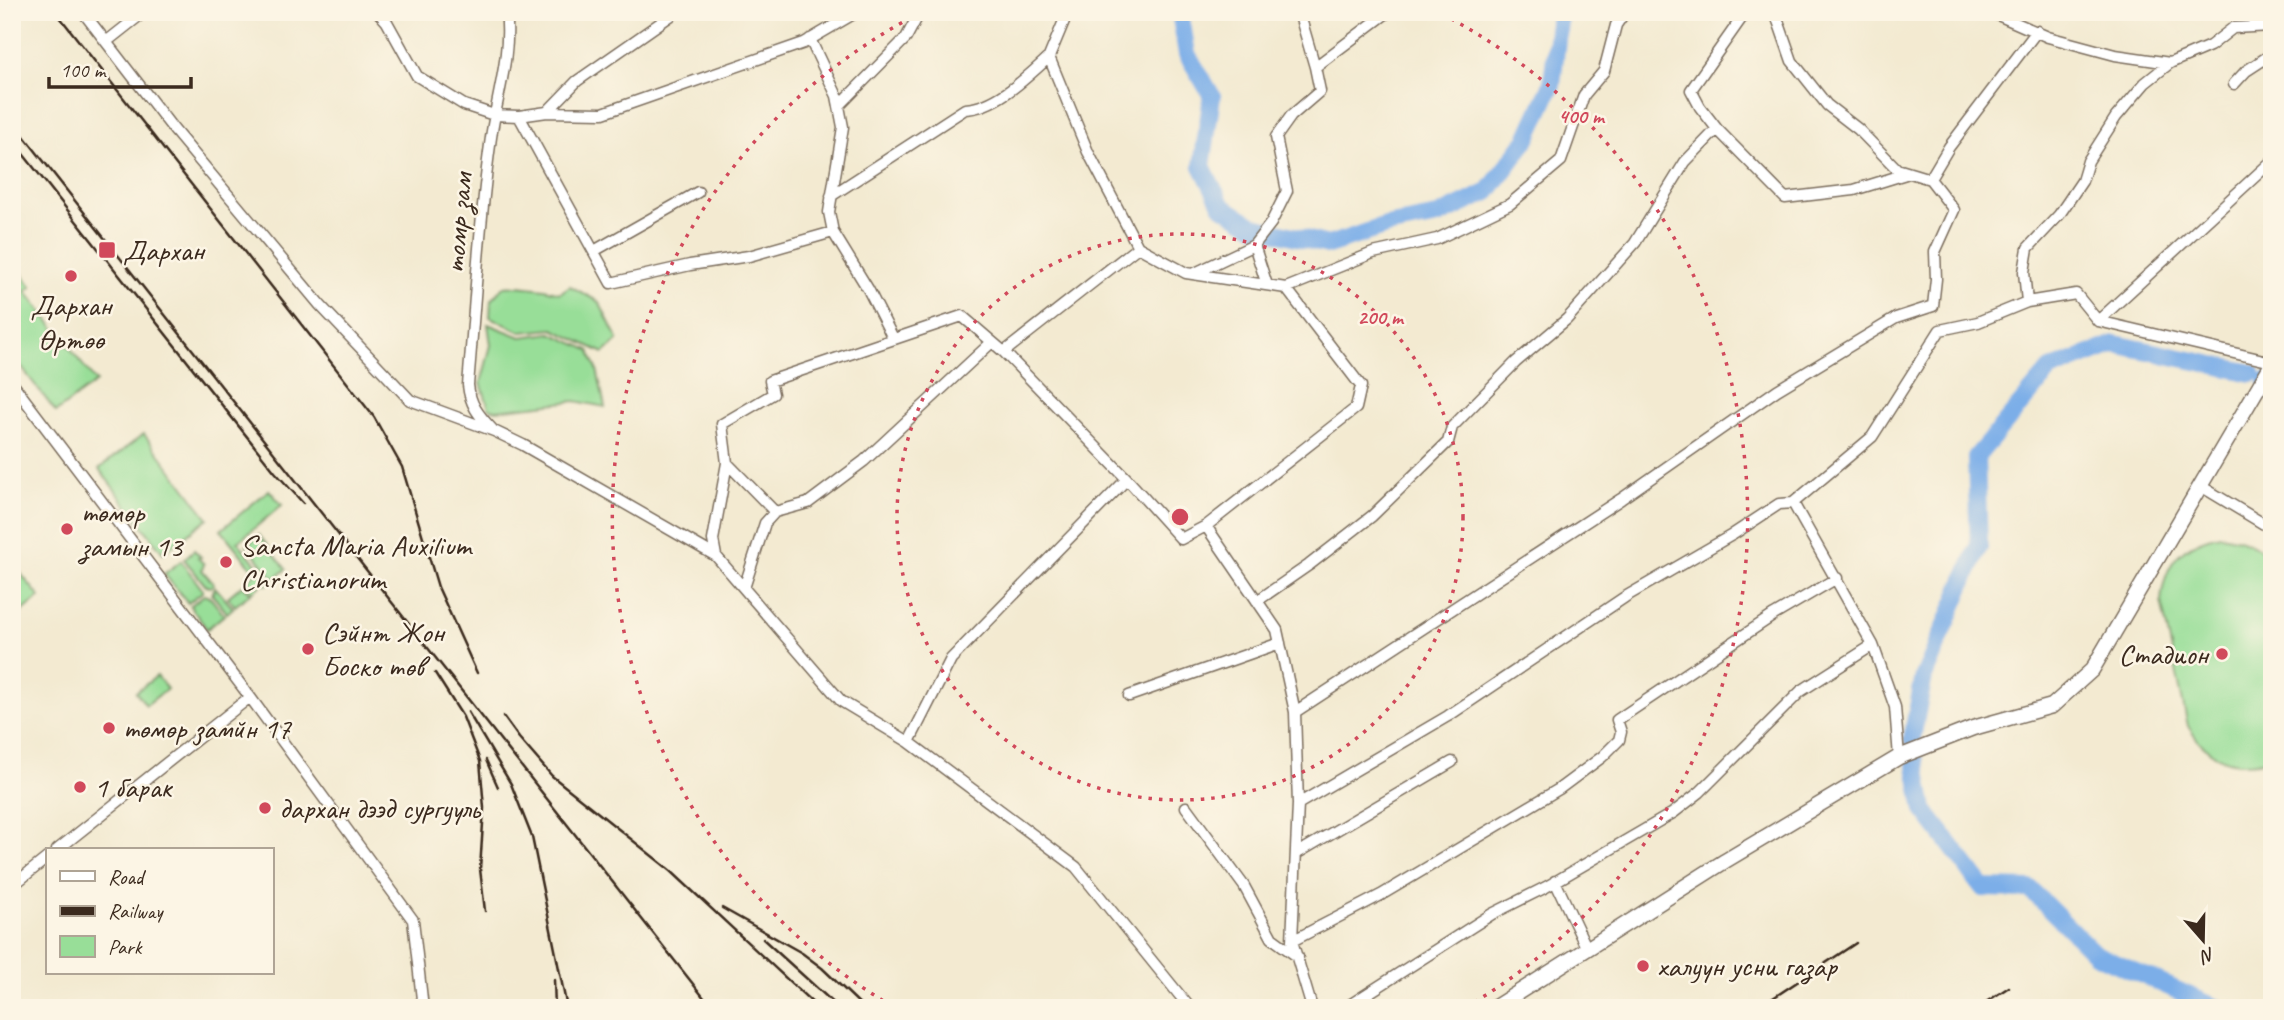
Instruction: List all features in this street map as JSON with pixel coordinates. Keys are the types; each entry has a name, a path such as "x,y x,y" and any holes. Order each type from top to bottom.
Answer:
{"street":[{"path":"83,12 174,130 320,305 411,400 494,431 523,445 716,556 841,701 909,743 1076,867 1190,1008"},
{"path":"106,42 144,12"},
{"path":"378,12 387,22 417,76 464,105 494,115 519,116 547,112 603,113 810,39 857,12"},
{"name":"томр зам","path":"494,431 478,414 470,399 468,385 486,171 504,70 508,28 506,12"},
{"path":"547,112 577,81 676,12"},
{"path":"839,106 906,38 920,12"},
{"path":"1194,274 1254,245 1271,222 1287,191 1276,137 1291,116 1320,92 1299,12"},
{"path":"1315,67 1388,12"},
{"path":"1049,57 1088,152 1138,247 1186,273 1286,288 1373,253 1437,239 1510,204 1561,161 1584,95 1604,71 1616,25 1625,12"},
{"path":"1750,12 1743,16 1691,90 1717,129 1786,198 1854,190 1909,173"},
{"path":"1295,712 1621,499 1777,390 1896,318 1933,306 1935,252 1954,210 1930,179 1897,169 1858,129 1827,105 1792,61 1774,12"},
{"path":"1991,12 2048,37 2115,55 2170,63"},
{"path":"831,196 965,109 973,109 1013,90 1049,57 1064,22"},
{"path":"2026,302 2024,272 2028,248 2059,215 2082,181 2088,161 2116,117 2144,83 2170,63 2210,46 2233,28 2272,26"},
{"path":"1930,179 1949,147 2037,31"},
{"path":"810,39 837,96 843,127 829,212 833,232 868,289 893,338"},
{"path":"2234,84 2246,71 2272,54"},
{"path":"519,116 611,283 690,265 749,256 833,232"},
{"path":"1257,601 1372,516 1448,442 1452,427 1516,362 1567,319 1635,243 1685,162 1717,129"},
{"path":"2098,321 2272,160"},
{"path":"594,251 698,192"},
{"path":"1254,245 1267,285"},
{"path":"1004,352 1138,247"},
{"path":"716,556 713,540 727,463 722,424 773,394 770,381 961,316 1004,352 1181,539 1206,526 1356,408 1361,386 1286,288"},
{"path":"1298,804 1448,716 1625,597 1732,535 1779,503 1793,503 1872,437 1940,330 1978,322 2026,302 2076,295 2098,321 2272,363 2092,670 2052,706 1973,728 1899,757 1725,861 1494,1008"},
{"path":"744,589 765,523 775,512 808,503 864,461 992,342"},
{"path":"12,383 250,698 413,920 423,1008"},
{"path":"727,463 775,512"},
{"path":"909,743 951,659 1127,479"},
{"path":"2200,485 2272,529"},
{"path":"1793,503 1874,645 1895,707 1899,757"},
{"path":"1206,526 1277,630 1280,643 1295,712 1298,804 1292,941 1312,1008"},
{"path":"1292,941 1381,895 1559,789 1602,757 1619,740 1621,732 1617,720 1774,615 1837,578"},
{"path":"1129,696 1280,643"},
{"path":"1345,1008 1492,914 1674,813 1700,792 1801,691 1874,645"},
{"path":"60,848 250,698"},
{"path":"1296,854 1452,762"},
{"path":"1186,807 1244,886 1272,938 1298,957"},
{"path":"12,886 46,859"},
{"path":"1555,881 1587,949"}],"green space":[{"path":"12,261 32,287 26,291 96,382 56,412 12,355"},
{"path":"518,286 560,293 570,286 599,302 618,340 604,353 553,329 521,332 490,317 491,300 503,287"},
{"path":"488,324 521,337 551,333 589,350 597,369 605,407 575,401 496,410 489,408 481,383 491,345"},
{"path":"144,434 208,518 163,553 99,469"},
{"path":"269,490 282,505 238,542 271,582 266,585 264,583 252,592 246,582 256,573 221,530"},
{"path":"259,535 286,569 274,579 247,545"},
{"name":"Стадион","path":"2220,535 2248,542 2272,559 2272,758 2258,762 2234,762 2213,754 2188,726 2161,601 2166,575 2177,556 2195,543"},
{"path":"194,550 204,564 202,570 214,584 211,587 206,586 184,559"},
{"path":"181,561 202,589 202,592 188,603 164,574"},
{"path":"12,563 40,597 12,620"},
{"path":"242,585 251,593 235,606 228,597"},
{"path":"215,587 233,608 227,613 212,594"},
{"path":"204,595 209,596 224,615 207,629 190,606"},
{"path":"157,676 167,689 146,705 136,692"}],"waterway":[{"path":"1180,12 1187,54 1212,96 1202,166 1222,206 1254,226 1328,245 1386,226 1438,216 1488,192 1527,139 1552,84 1560,12"},
{"path":"1912,738 1924,676 1979,546 1976,457 2050,370 2115,344 2252,373"},
{"path":"2267,381 2272,392"},
{"path":"1915,760 1924,810 1983,888 2030,889 2095,954 2217,1008"}],"railway":[{"path":"56,12 374,417 402,467 438,587 477,673"},
{"path":"12,121 712,1008"},
{"path":"12,140 275,472 303,503"},
{"path":"435,673 463,717 480,761 484,808 480,869 485,911"},
{"path":"468,712 511,784 532,837 567,1008"},
{"path":"503,716 552,776 671,871 818,1008"},
{"path":"486,760 498,787"},
{"path":"722,908 802,953 864,1008"},
{"path":"763,939 839,1008"},
{"path":"1758,1008 1856,943"},
{"path":"554,980 555,1008"},
{"path":"1977,1008 2009,987"}],"place":[{"name":"Дархан","path":"107,250"},
{"name":"Дархан Өртөө","path":"71,276"},
{"name":"төмөр замын 13","path":"67,529"},
{"name":"Sancta Maria Auxilium Christianorum","path":"226,562"},
{"name":"Сэйнт Жон Боско төв","path":"308,649"},
{"name":"Стадион","path":"2222,654"},
{"name":"төмөр замйн 17","path":"109,728"},
{"name":"1 барак","path":"80,787"},
{"name":"дархан дээд сургууль","path":"265,808"},
{"name":"халуун усни газар","path":"1643,966"}]}
